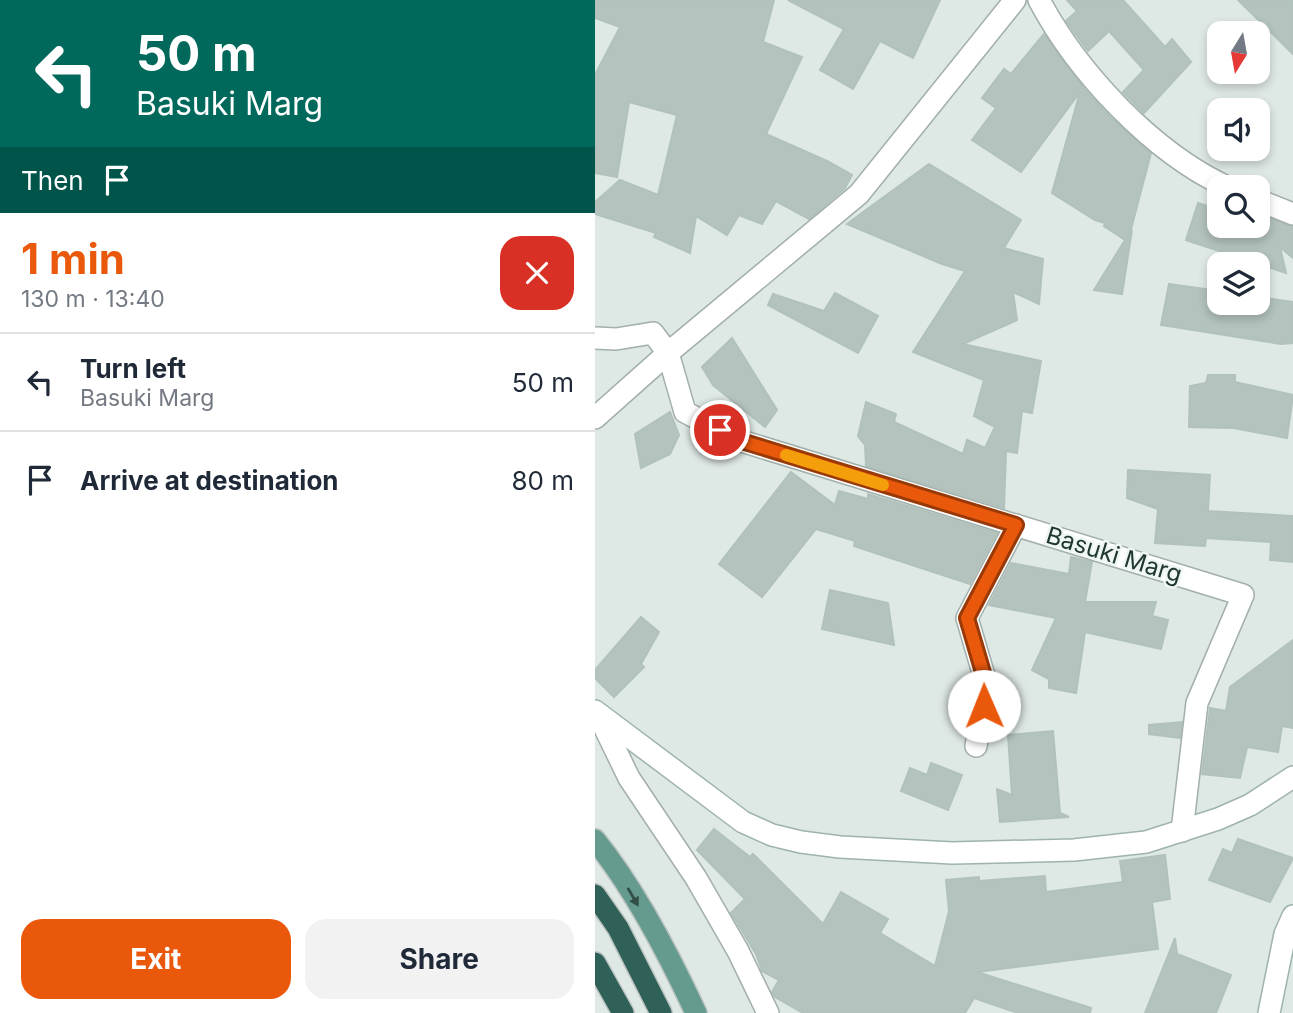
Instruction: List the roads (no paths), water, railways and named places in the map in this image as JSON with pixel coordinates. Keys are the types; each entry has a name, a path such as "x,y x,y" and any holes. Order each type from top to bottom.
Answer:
{"highway":[{"path":"595,895 618,928 661,1013"},
{"path":"595,963 623,1013"}],"main road":[{"path":"595,840 616,866 683,984 696,1013"}],"street":[{"path":"595,418 668,353 859,194 1016,0"},
{"path":"1039,0 1050,21 1111,101 1164,149 1207,175"},
{"path":"1270,205 1293,214"},
{"path":"595,338 615,340 653,333 668,353"},
{"name":"Basuki Marg","path":"668,353 685,412 738,440 1244,595 1197,703 1182,831"},
{"path":"976,746 987,686 967,618 1016,525"},
{"path":"597,712 743,822 772,835 840,847 952,853 1074,850 1146,842 1218,819 1250,805 1293,777"},
{"path":"597,712 629,778 696,878 738,951 768,1013"},
{"path":"1269,1013 1285,934 1293,916"}]}
